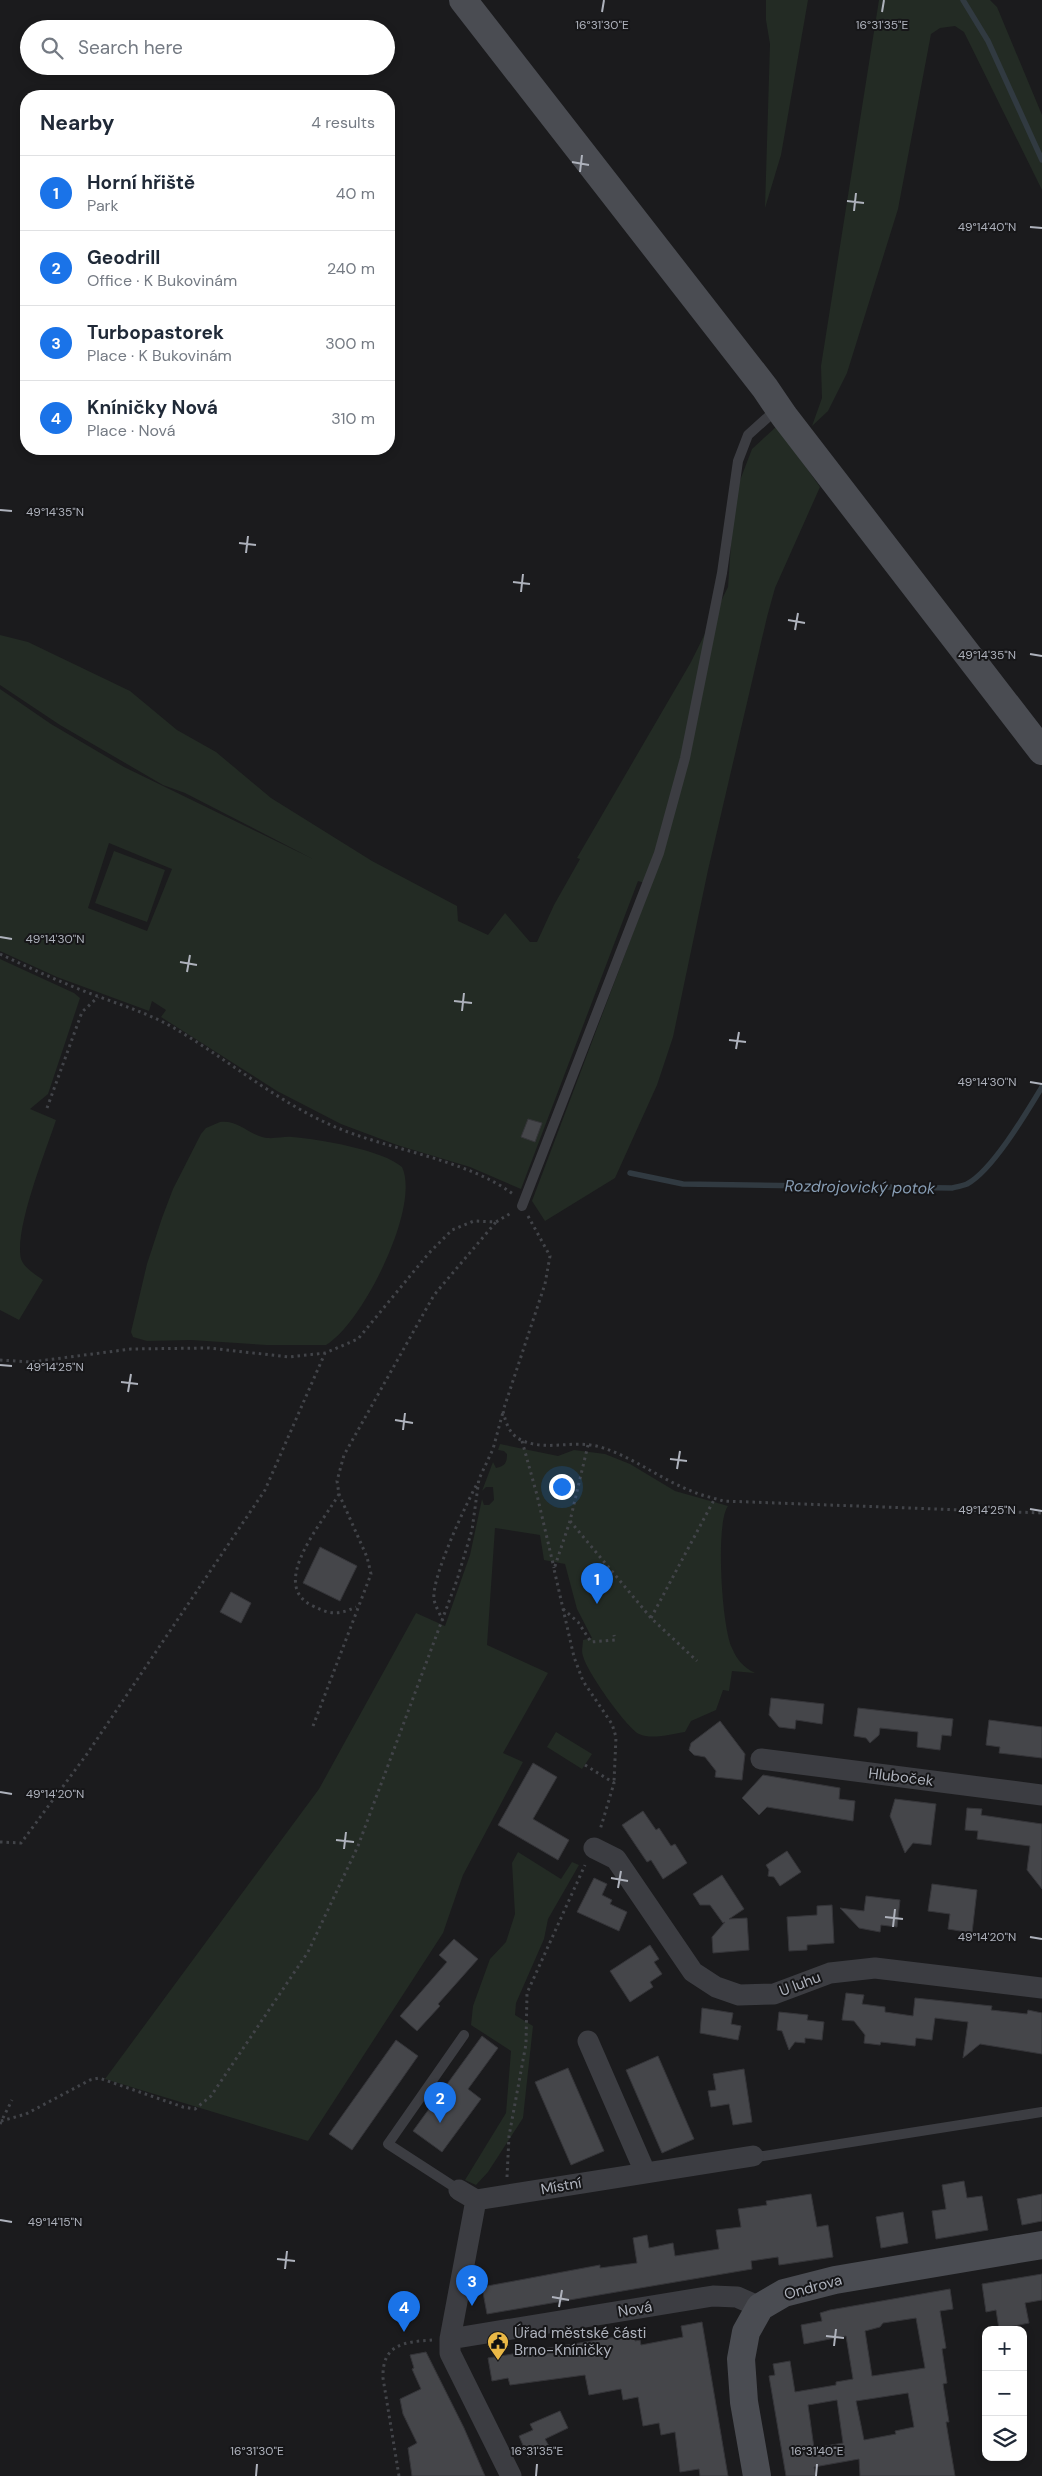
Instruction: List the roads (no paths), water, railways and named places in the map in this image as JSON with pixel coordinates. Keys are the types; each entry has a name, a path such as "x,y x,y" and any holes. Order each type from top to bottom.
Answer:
{"street":[{"path":"463,0 779,407 1042,751"},
{"name":"Hluboček","path":"761,1759 1042,1795"},
{"name":"U luhu","path":"594,1848 616,1859 693,1972 716,1987 739,1994 774,1994 830,1972 875,1968 1042,1988"},
{"path":"588,2041 645,2172"},
{"name":"Místní","path":"468,2195 506,2196 753,2156"},
{"path":"468,2195 450,2339 450,2353 511,2476"},
{"name":"Ondrova","path":"760,2307 784,2293 835,2280 1042,2246"},
{"name":"Nová","path":"450,2339 713,2296 737,2297 760,2307"},
{"path":"757,2476 744,2402 741,2359 746,2332 760,2307"}],"lane":[{"path":"522,1206 659,853 685,758 722,573 738,461 748,435 779,407"},
{"path":"464,2035 388,2144 468,2195"},
{"path":"753,2156 757,2158 1042,2112"}],"waterway":[{"name":"Rozdrojovický potok","path":"963,0 988,41 1042,160"},
{"name":"Rozdrojovický potok","path":"630,1173 683,1184 952,1188 967,1184 987,1167 1008,1140 1042,1087"}],"place":[{"name":"Horní hřiště","path":"597,1604"},
{"name":"Geodrill","path":"440,2123"},
{"name":"Turbopastorek","path":"472,2306"},
{"name":"Kníničky Nová","path":"404,2332"},
{"name":"Úřad městské části Brno-Kníničky","path":"498,2361"}]}
